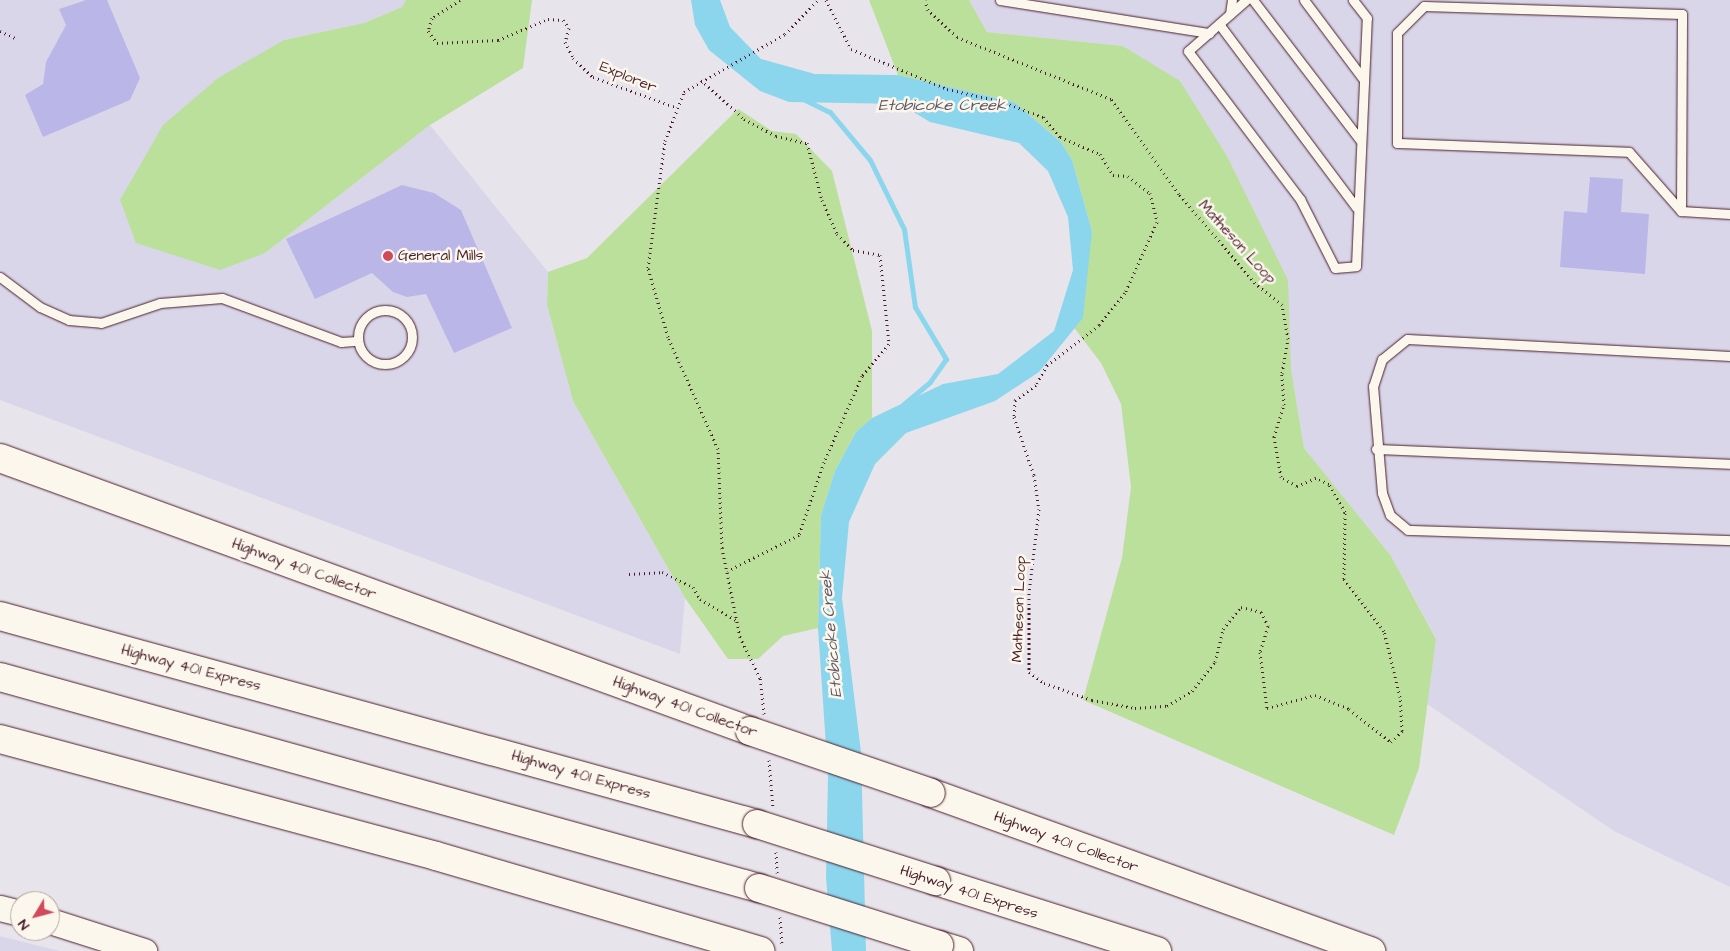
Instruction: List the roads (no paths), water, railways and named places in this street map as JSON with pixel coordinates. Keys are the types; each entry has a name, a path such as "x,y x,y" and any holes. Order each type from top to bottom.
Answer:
{"highway":[{"name":"Highway 401 Collector","path":"0,458 750,731 931,793 1371,951"},
{"path":"0,471 117,502"},
{"name":"Highway 401 Express","path":"0,616 757,824 1157,951"},
{"path":"0,677 759,888 949,948"},
{"path":"0,739 427,854 760,951"}],"street":[{"path":"60,924 144,951"}],"lane":[{"path":"1000,0 1209,33"},
{"path":"1230,14 1232,0"},
{"path":"1246,0 1188,51 1300,199 1335,268 1356,266 1356,207 1367,18 1353,0"},
{"path":"1253,0 1360,140"},
{"path":"1304,0 1364,80"},
{"path":"1681,211 1682,14 1424,6 1397,33 1397,143 1629,152 1681,211 1730,214"},
{"path":"1219,24 1356,207"},
{"path":"0,277 40,307 69,320 101,323 160,303 222,298 340,342 357,342"},
{"path":"374,312 400,314 411,329 411,347 391,364 373,362 357,342 360,324 374,312"},
{"path":"1730,356 1407,339 1392,349 1376,370 1376,449 1390,515 1408,530 1730,540"},
{"path":"1376,449 1730,464"}],"water":[{"name":"Etobicoke Creek","path":"691,0 720,0 730,27 761,59 815,74 898,75 1014,102 1061,142 1072,160 1092,231 1083,318 1039,372 995,401 906,433 875,464 849,522 842,598 861,752 866,951 832,951 826,877 828,776 818,628 821,515 835,471 856,432 872,418 943,384 998,374 1054,331 1073,270 1068,217 1048,171 1019,143 930,122 900,104 789,102 760,91 709,50 695,25"}],"waterway":[{"path":"803,99 830,112 870,160 904,229 915,307 946,359 930,382 903,405"}],"place":[{"name":"General Mills","path":"388,256"}]}
